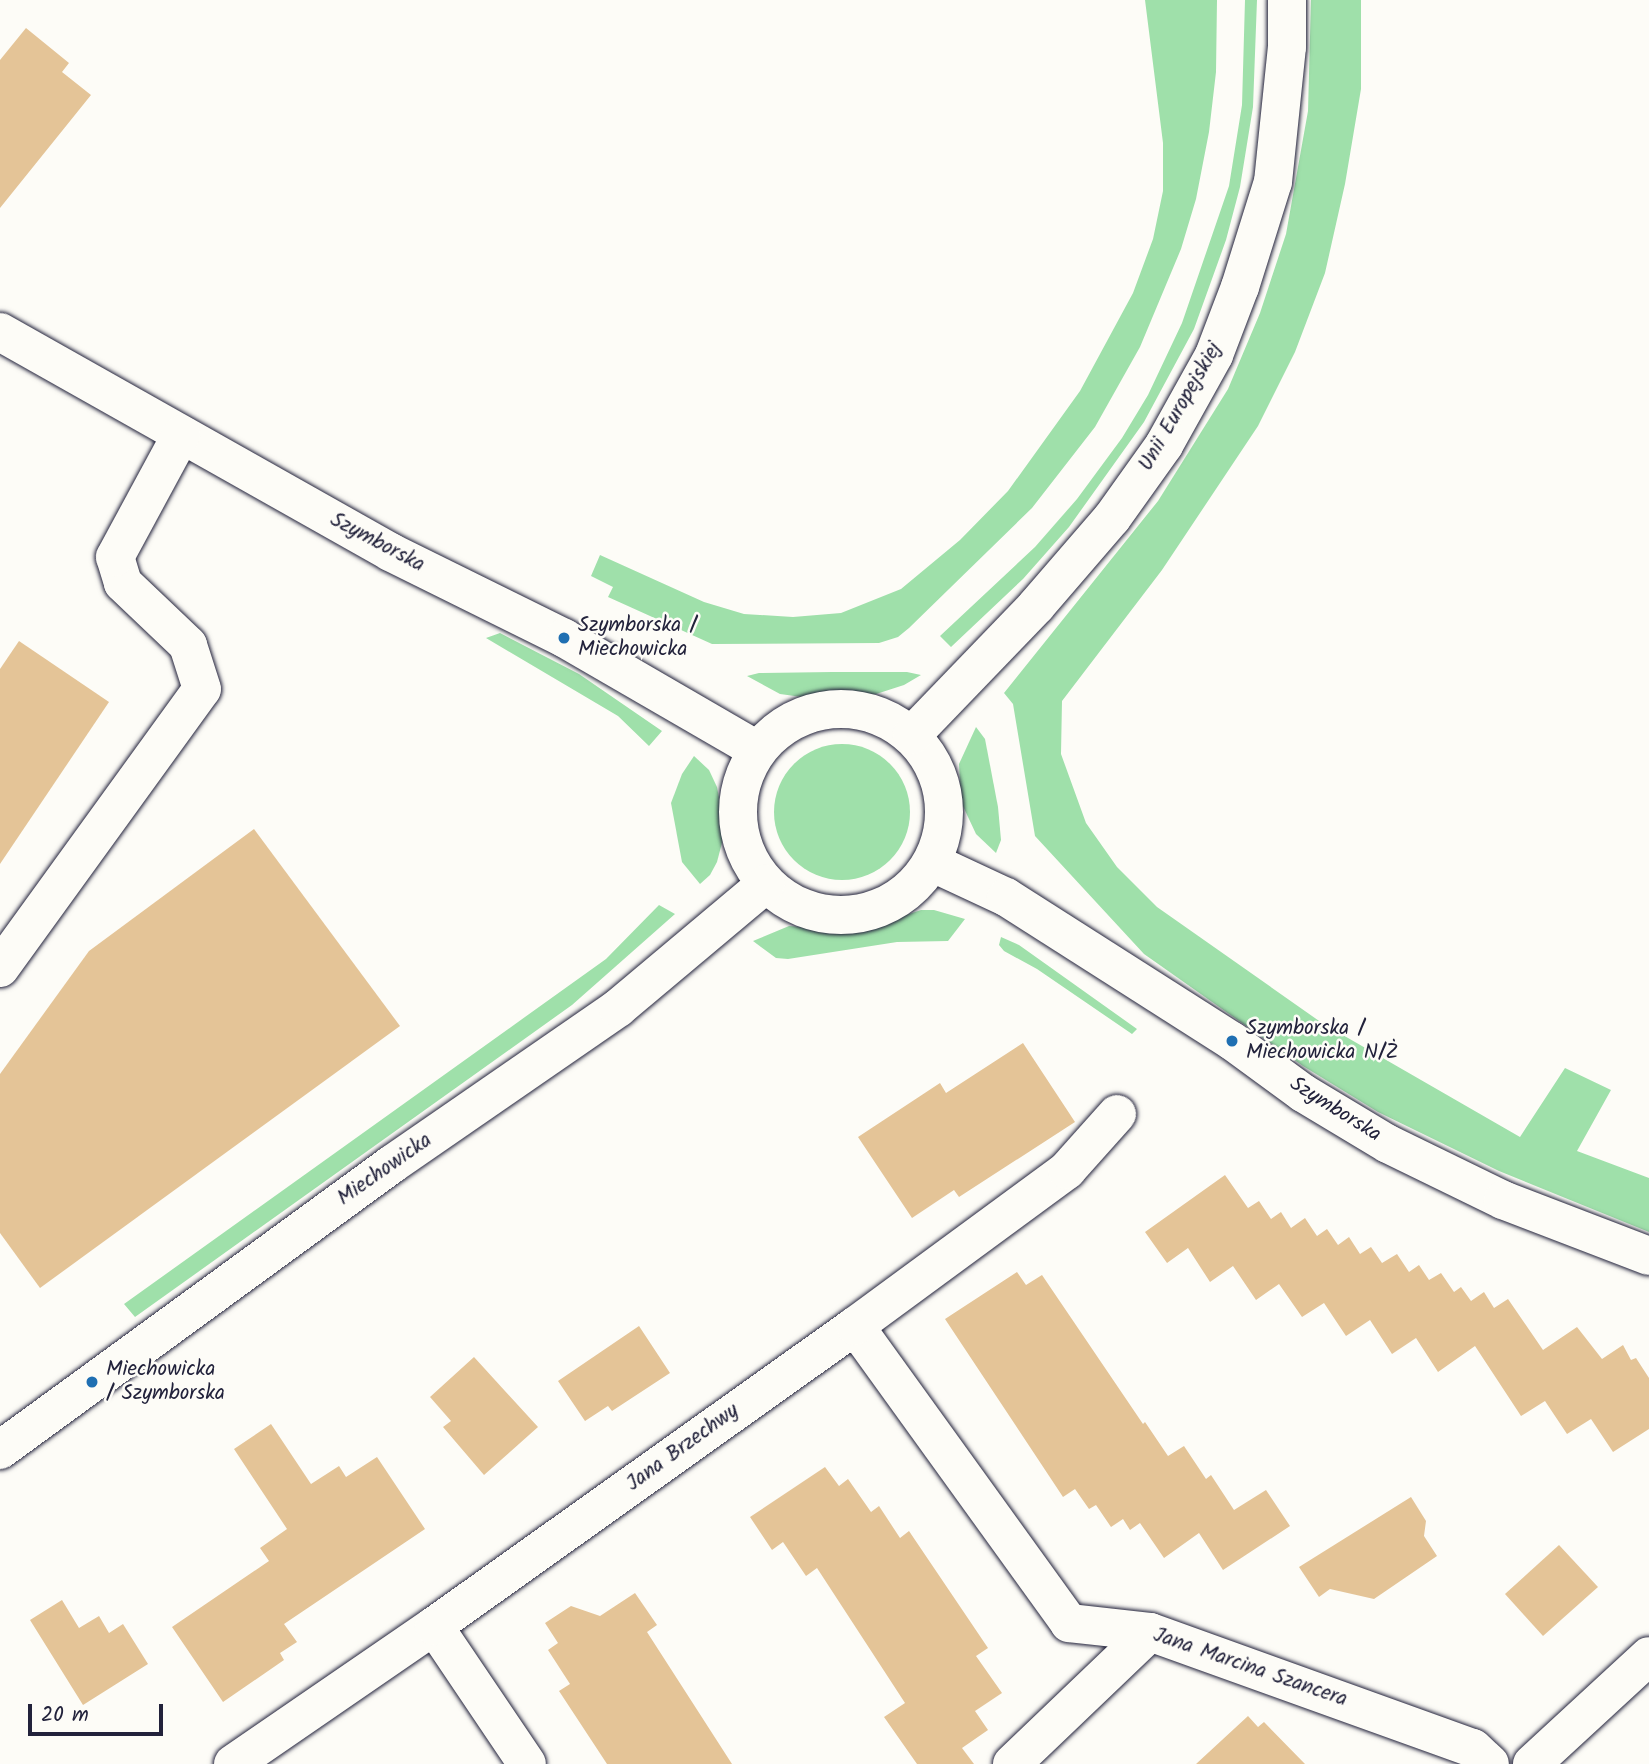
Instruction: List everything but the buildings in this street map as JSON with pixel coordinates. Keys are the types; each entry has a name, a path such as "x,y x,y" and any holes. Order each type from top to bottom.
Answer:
{"street":[{"name":"Unii Europejskiej","path":"912,735 1036,606 1112,517 1164,445 1214,355 1240,287 1273,182 1287,47 1287,0"},
{"name":"Szymborska","path":"0,332 390,552 564,638 757,750"},
{"path":"0,968 202,689 188,646 123,583 116,557 181,435"},
{"path":"839,707 886,717 912,735 941,781 944,836 933,863 894,903 857,916 818,914 793,904 766,884 753,868 739,830 740,788 757,750 793,719 839,707"},
{"name":"Szymborska","path":"933,863 1016,904 1222,1034 1303,1093 1388,1144 1503,1200 1649,1256"},
{"name":"Miechowicka","path":"0,1450 393,1164 618,1007 766,884"},
{"name":"Jana Brzechwy","path":"233,1764 434,1626 855,1326 1067,1170 1117,1114"},
{"name":"Jana Marcina Szancera","path":"855,1326 1069,1623 1150,1632 1473,1748 1490,1764"},
{"path":"434,1626 527,1764"},
{"path":"1012,1764 1150,1632"},
{"path":"1532,1764 1649,1656"}],"green space":[{"path":"1145,0 1217,0 1216,72 1209,132 1196,199 1181,249 1140,347 1095,427 1032,508 909,628 898,637 879,643 712,644 608,597 613,587 591,576 600,555 704,602 744,614 793,617 841,613 901,589 960,540 1008,491 1080,391 1133,293 1153,239 1163,191 1163,143"},
{"path":"1245,0 1257,0 1253,107 1240,187 1226,240 1194,329 1144,422 1069,527 1023,579 951,647 940,636 1035,547 1077,499 1122,438 1148,395 1182,323 1229,186 1242,105"},
{"path":"1311,0 1361,0 1361,89 1345,184 1325,273 1295,352 1258,426 1162,570 1062,701 1061,754 1086,823 1117,867 1157,907 1322,1023 1520,1137 1565,1068 1611,1090 1577,1151 1649,1178 1649,1232 1499,1171 1378,1112 1303,1066 1144,954 1035,836 1013,704 1004,693 1158,501 1228,389 1260,313 1286,234 1308,111"},
{"path":"500,633 579,674 662,731 649,746 618,716 486,638"},
{"path":"907,672 921,675 904,685 873,695 833,693 802,697 780,694 747,676 759,673"},
{"path":"976,727 985,739 998,807 1001,840 996,853 976,834 961,802 959,764"},
{"path":"842,744 868,749 890,764 905,786 910,812 905,838 890,860 868,875 842,880 816,875 794,860 779,838 774,812 779,786 794,764 816,749"},
{"path":"694,756 709,770 717,787 724,835 717,862 710,875 700,884 682,862 671,803 682,774"},
{"path":"659,905 675,914 572,1005 135,1317 124,1304 606,959"},
{"path":"921,910 934,910 965,919 948,941 897,942 788,959 776,958 753,941 789,926 858,931"},
{"path":"1001,937 1019,945 1137,1029 1132,1034 1037,969 1004,951 999,945"}],"place":[{"name":"Szymborska / Miechowicka","path":"564,638"},
{"name":"Szymborska / Miechowicka N/Ż","path":"1232,1041"},
{"name":"Miechowicka / Szymborska","path":"92,1382"}]}
